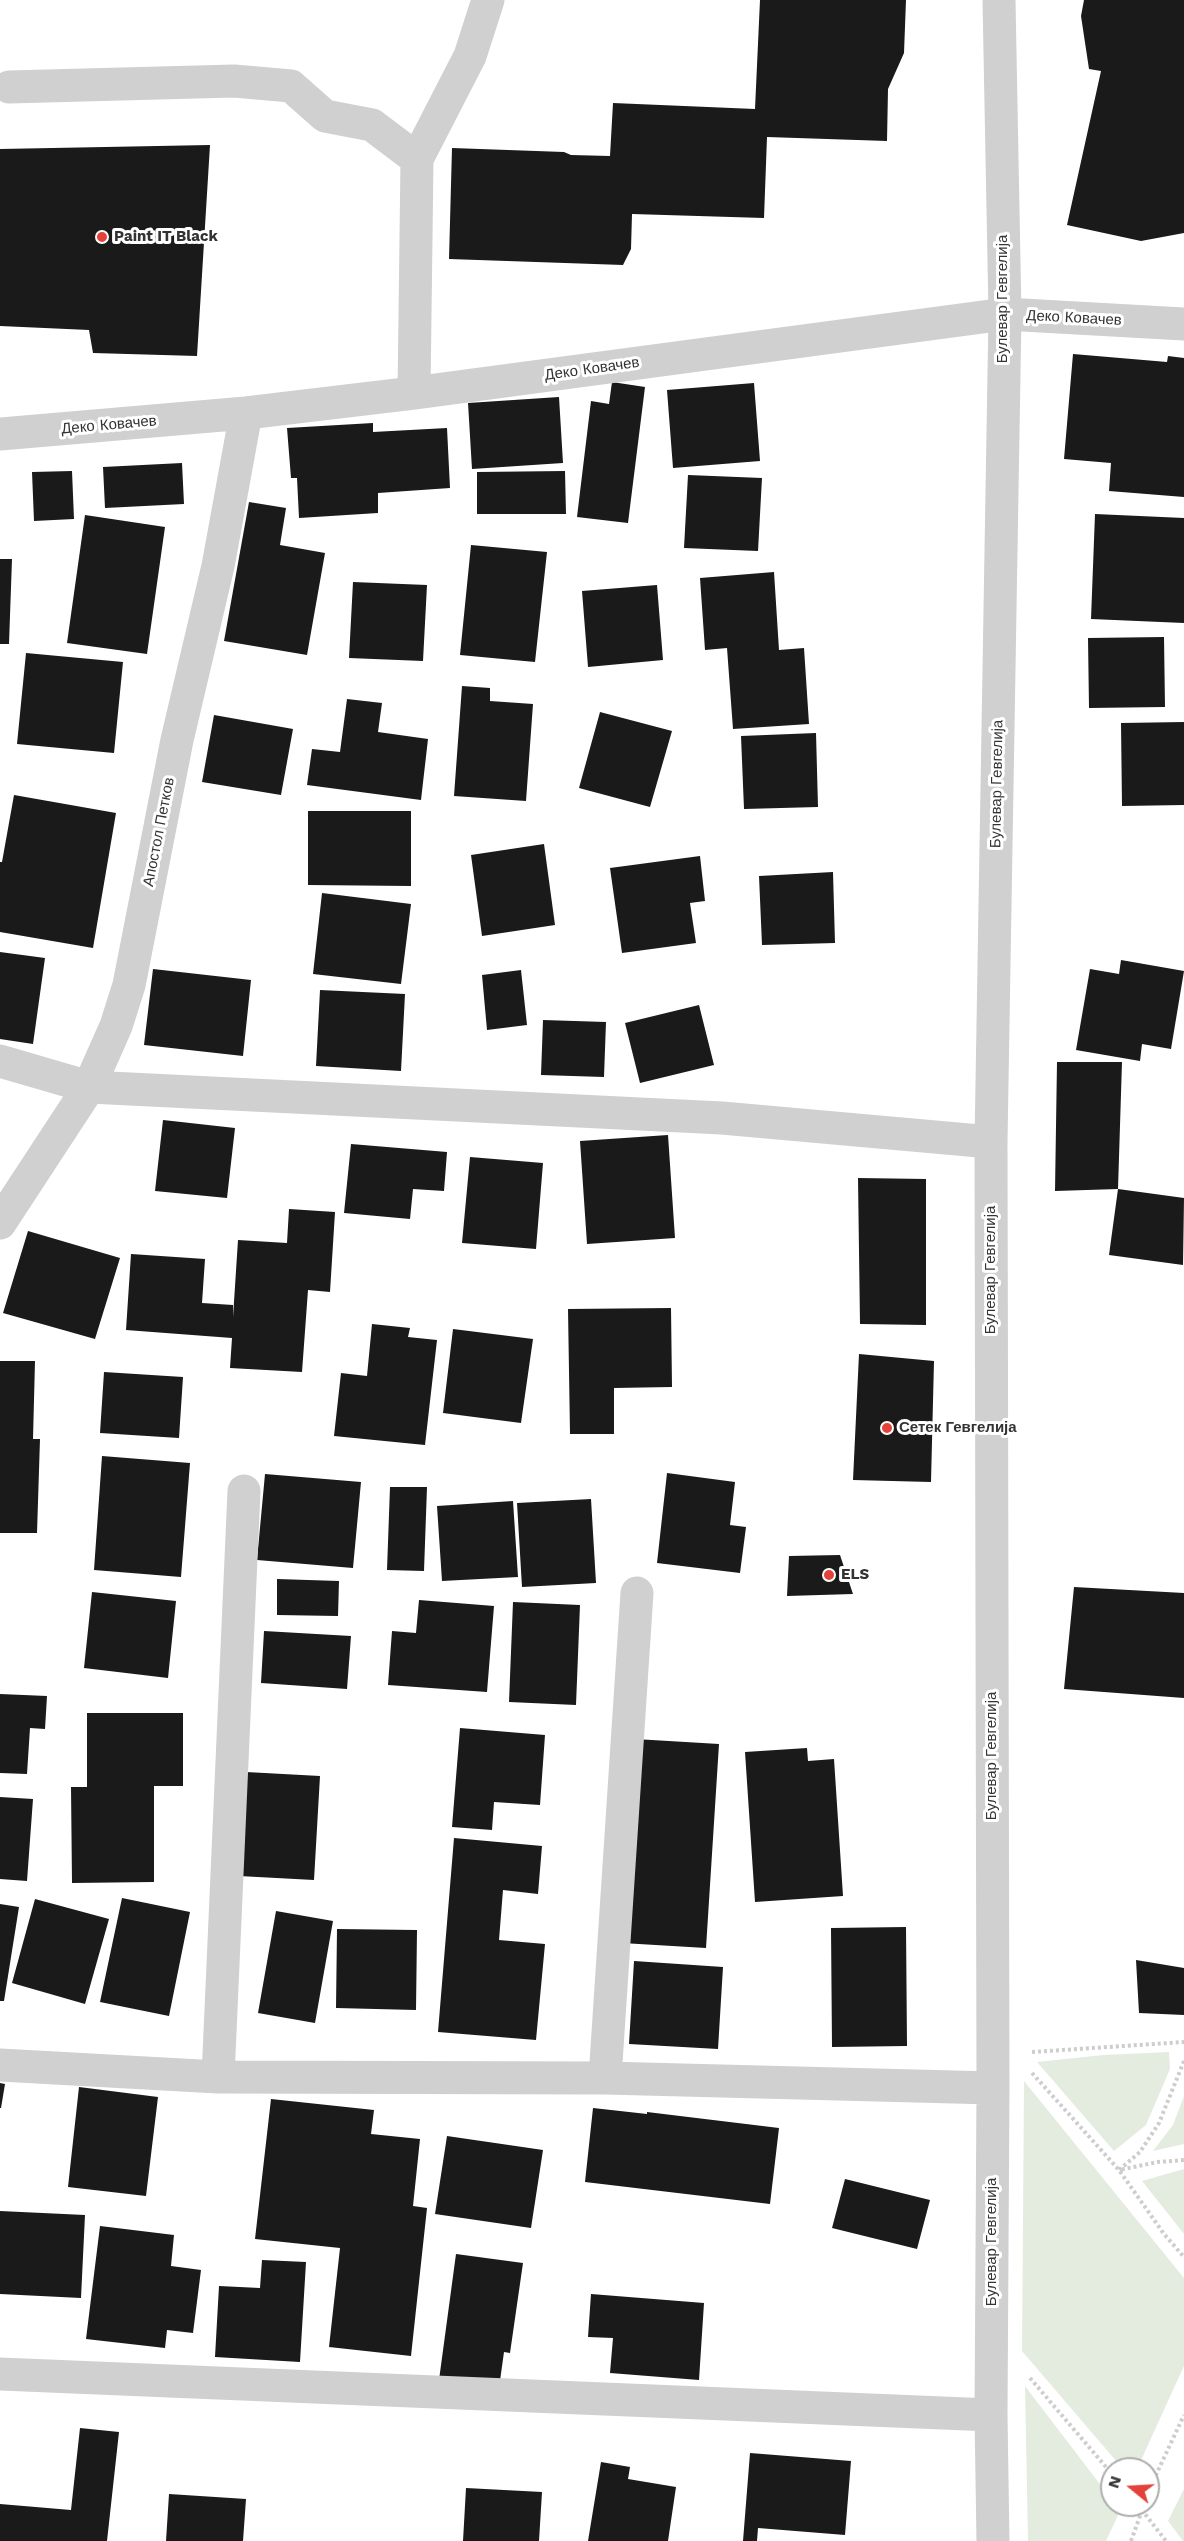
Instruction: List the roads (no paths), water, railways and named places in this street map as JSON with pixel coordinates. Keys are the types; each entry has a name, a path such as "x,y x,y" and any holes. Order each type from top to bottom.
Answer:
{"street":[{"path":"414,393 417,159 471,56 488,0"},
{"name":"Булевар Гевгелија","path":"993,2541 991,2415 993,2088 991,1142 1005,314 999,0"},
{"path":"9,87 234,81 291,86 325,116 372,125 417,159"},
{"name":"Деко Ковачев","path":"0,434 246,413 414,393 1005,314 1184,324"},
{"name":"Апостол Петков","path":"0,1223 88,1087 116,1026 129,985 177,740 218,566 246,413"},
{"path":"0,1061 88,1087 722,1118 991,1142"},
{"path":"218,2077 244,1491"},
{"path":"605,2078 637,1593"},
{"path":"0,2065 218,2077 605,2078 993,2088"},
{"path":"0,2374 991,2415"}],"place":[{"name":"Paint IT Black","path":"102,237"},
{"name":"Сетек Гевгелија","path":"887,1428"},
{"name":"ELS","path":"829,1575"}]}
